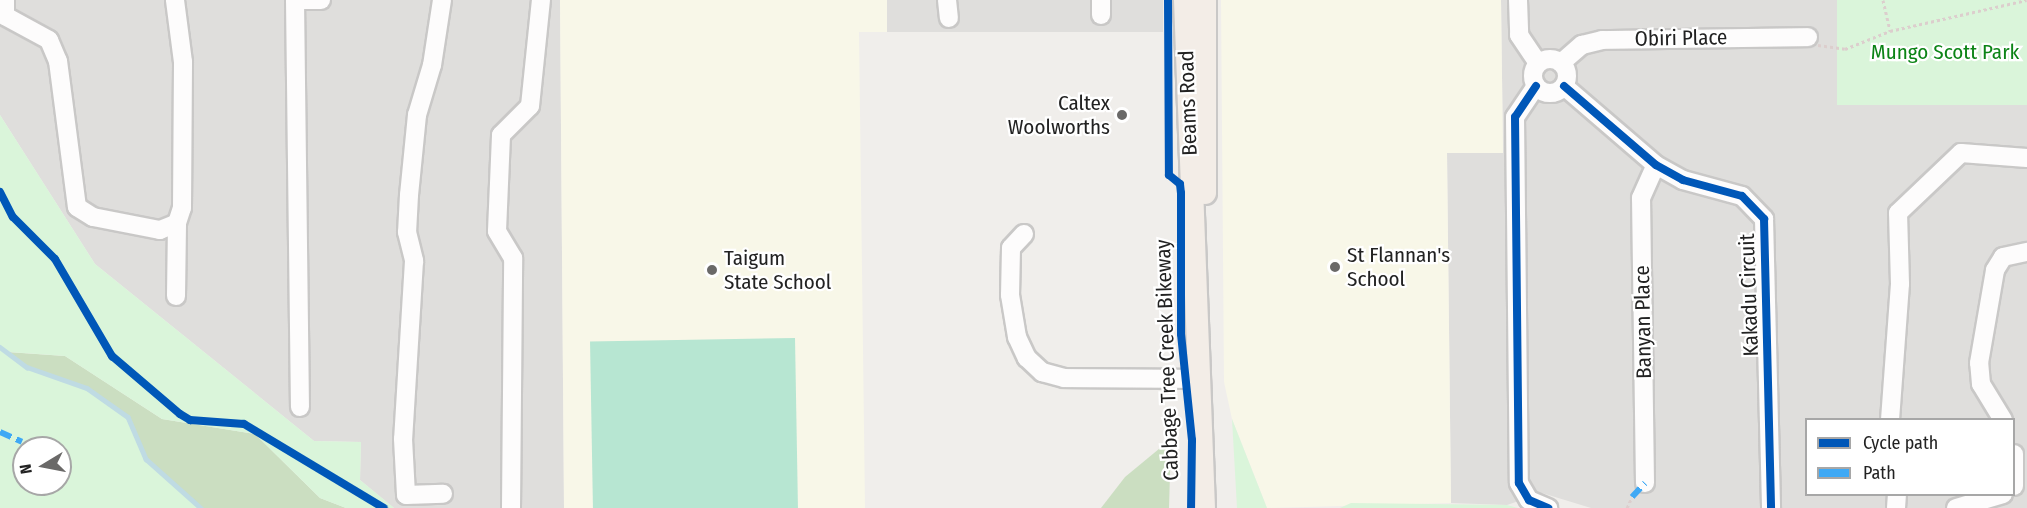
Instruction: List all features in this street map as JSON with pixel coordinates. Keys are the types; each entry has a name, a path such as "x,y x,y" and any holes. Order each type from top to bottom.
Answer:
{"main road":[{"name":"Beams Road","path":"1185,0 1197,379 1204,501"},
{"name":"Beams Road","path":"1204,501 1208,451 1205,0"}],"street":[{"path":"5,0 5,16 49,40 58,61 77,207 93,217 160,230 177,223"},
{"path":"176,0 184,124 177,223 176,296"},
{"path":"300,407 295,0 321,0"},
{"path":"442,0 432,65 417,115 409,195 407,232 414,261 403,439 406,495 443,494"},
{"path":"511,508 513,258 497,231 501,135 530,106 541,0"},
{"path":"1518,0 1519,35 1538,63"},
{"name":"Obiri Place","path":"1561,63 1582,45 1602,40 1808,37"},
{"path":"1538,63 1561,63 1567,76 1564,86 1550,93 1536,86 1532,77 1538,63"},
{"path":"1536,86 1515,117 1519,483 1529,500 1548,508"},
{"name":"Kakadu Circuit","path":"1564,86 1656,165 1683,180 1742,195 1764,219 1768,235 1771,508"},
{"path":"1890,418 1892,337 1900,284 1898,213 1961,153 2027,158"},
{"name":"Banyan Place","path":"1645,483 1641,198 1656,165"},
{"path":"1024,234 1011,248 1010,295 1017,337 1027,358 1042,372 1064,378 1197,379"},
{"path":"2002,418 1980,384 1979,363 1995,270 2003,257 2027,252"},
{"path":"1956,508 1999,496"}],"path":[{"path":"1883,0 1890,31"},
{"path":"1808,37 1823,49 1845,49 1890,31 2027,0"},
{"path":"1626,508 1632,497"}],"shaded area":[{"path":"0,0 560,0 564,508 394,508 360,480 361,442 314,441 95,264 0,115"},
{"name":"Taigum State School","path":"560,0 887,0 887,32 859,32 865,508 564,508"},
{"path":"887,0 1163,0 1163,32 887,32"},
{"name":"St Flannan's School","path":"1221,0 1501,0 1503,153 1447,153 1451,503 1267,508 1232,419 1224,382"},
{"path":"1501,0 1837,0 1839,105 2027,102 2027,508 1591,508 1542,493 1507,505 1451,503 1447,152 1503,153"}],"green space":[{"name":"Mungo Scott Park","path":"1837,0 2027,0 2027,105 1837,105"},
{"path":"0,115 95,264 314,441 361,442 360,480 394,508 346,508 320,498 255,434 162,419 65,356 9,352 27,367 87,388 128,417 146,459 201,508 0,508"},
{"path":"795,338 798,508 593,508 590,342"},
{"path":"7,352 65,356 162,419 255,434 320,498 346,508 2,508 0,371"},
{"path":"1232,419 1267,508 1237,508"},
{"path":"1171,439 1169,508 1101,508 1125,477"},
{"path":"1351,503 1507,505 1518,508 1340,508"}],"waterway":[{"path":"0,347 27,367 87,388 128,417 146,459 201,508"}],"marked path":[{"path":"0,432 12,437"},
{"path":"1632,497 1645,483"}],"cycle path":[{"name":"Cabbage Tree Creek Bikeway","path":"1168,0 1169,175 1180,184 1181,193 1181,334 1192,440 1191,508"},
{"path":"1536,86 1515,117 1519,483 1529,500 1548,508"},
{"path":"1564,86 1656,165 1683,180 1742,196 1764,219 1771,508"},
{"path":"0,192 13,217 55,259 112,356 180,414 190,420 244,424 384,508"}],"place":[{"name":"Caltex Woolworths","path":"1122,115"},
{"name":"St Flannan's School","path":"1335,267"},
{"name":"Taigum State School","path":"712,270"}]}
